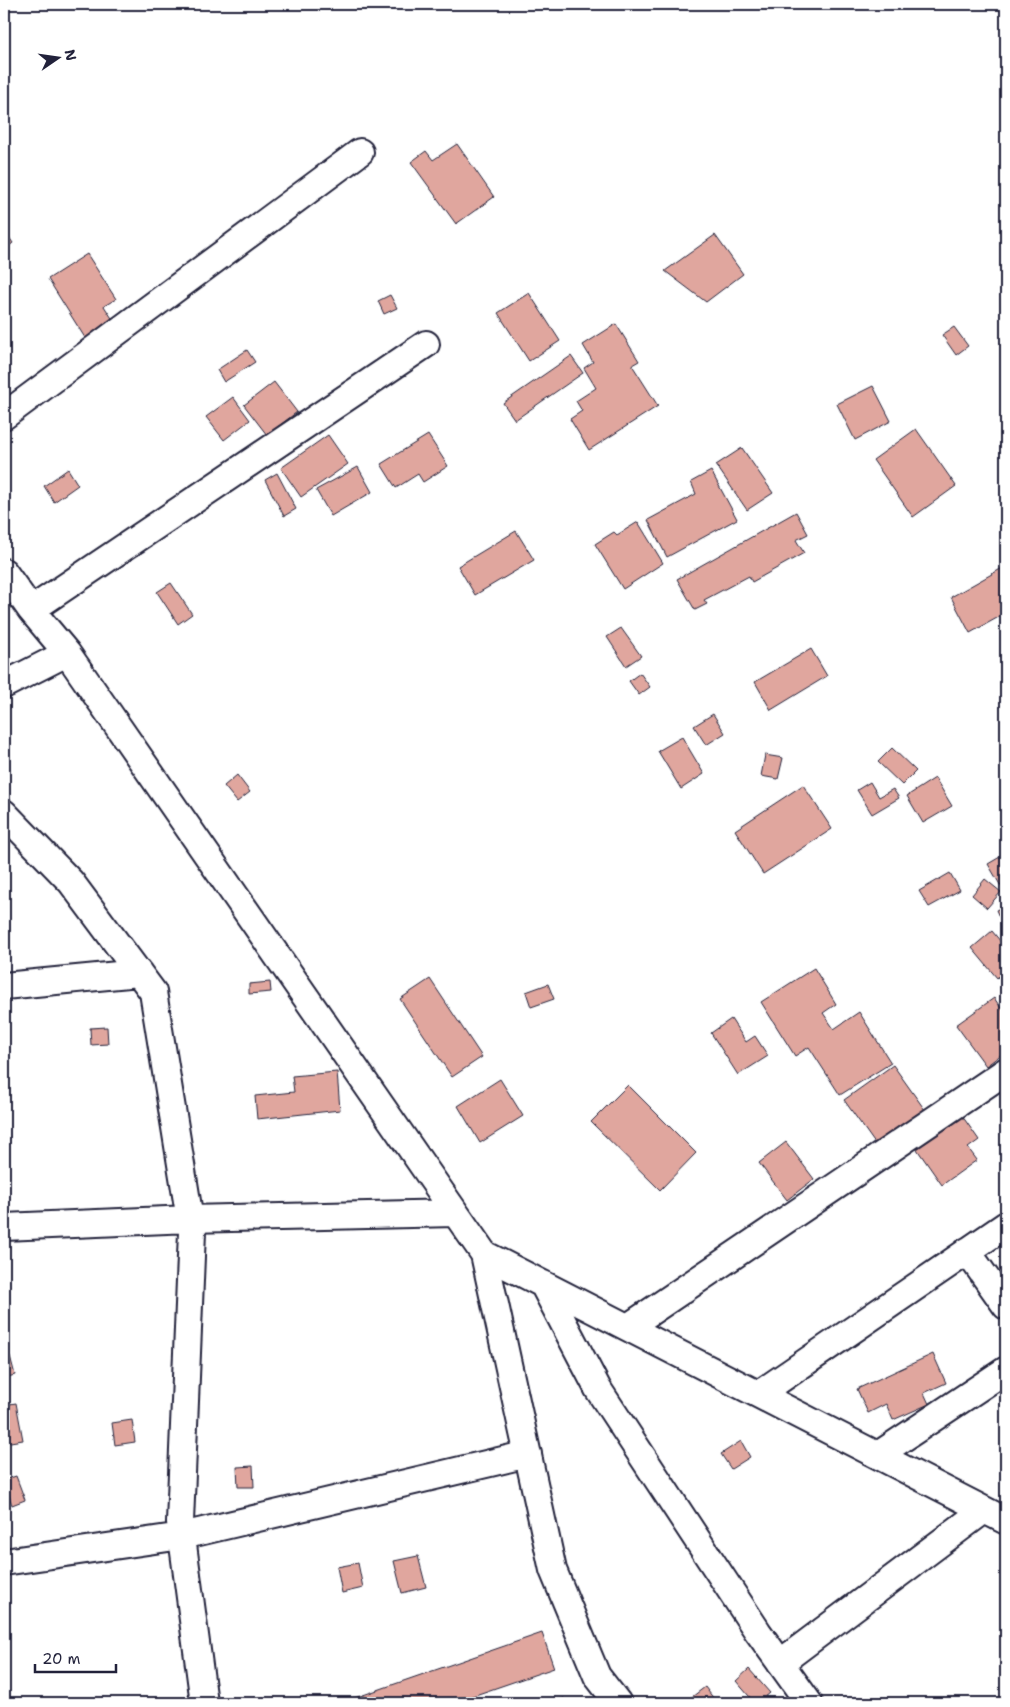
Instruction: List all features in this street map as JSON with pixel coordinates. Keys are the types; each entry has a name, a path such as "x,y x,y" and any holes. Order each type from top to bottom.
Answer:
{"street":[{"path":"4,416 360,152"},
{"path":"31,610 426,344"},
{"path":"4,572 31,610 67,653 484,1254 554,1570 597,1676 618,1703"},
{"path":"4,685 67,653"},
{"path":"4,813 71,882 153,992 192,1232 180,1522 204,1703"},
{"path":"4,986 139,973"},
{"path":"628,1327 1006,1071"},
{"path":"4,1227 190,1219 455,1214"},
{"path":"760,1394 1006,1224"},
{"path":"967,1251 1006,1306"},
{"path":"484,1254 995,1515 780,1663"},
{"path":"543,1284 598,1390 758,1632 809,1703"},
{"path":"878,1455 1006,1370"},
{"path":"4,1562 182,1536 528,1454"}],"building":[{"path":"457,144 494,197 456,224 411,162 426,151 433,160"},
{"path":"4,230 13,243 4,250"},
{"path":"715,235 743,274 706,302 665,271"},
{"path":"87,254 116,299 104,306 115,323 87,341 48,279"},
{"path":"529,293 560,341 529,361 498,313"},
{"path":"390,295 397,308 384,314 378,301"},
{"path":"616,324 639,361 632,365 658,406 589,450 570,419 582,411 576,401 596,388 584,368 593,362 583,345"},
{"path":"954,327 968,346 956,355 942,335"},
{"path":"247,350 255,362 224,382 217,370"},
{"path":"571,356 583,373 515,420 503,403"},
{"path":"274,382 297,412 267,435 244,405"},
{"path":"873,386 891,421 855,440 837,404"},
{"path":"233,397 250,420 224,440 206,417"},
{"path":"1006,410 1006,424 1001,412"},
{"path":"916,429 956,486 913,517 873,460"},
{"path":"328,435 348,464 301,497 281,468"},
{"path":"428,435 448,466 423,482 418,474 396,488 381,464"},
{"path":"742,448 773,493 747,510 716,465"},
{"path":"358,467 372,492 331,516 316,490"},
{"path":"68,469 78,485 54,502 44,486"},
{"path":"711,471 737,519 667,557 648,520 696,494 691,482"},
{"path":"277,473 296,509 284,516 265,480"},
{"path":"796,512 808,534 796,540 804,553 752,582 749,576 704,600 707,604 695,610 677,579"},
{"path":"638,522 663,563 623,589 595,544 614,532 617,535"},
{"path":"516,531 534,560 475,595 458,566"},
{"path":"1006,566 1006,613 970,633 951,597"},
{"path":"171,583 192,614 178,624 157,592"},
{"path":"621,628 641,656 626,666 607,637"},
{"path":"811,649 827,676 771,710 755,682"},
{"path":"640,673 650,687 639,695 629,681"},
{"path":"713,714 725,733 706,745 694,726"},
{"path":"682,737 704,774 681,789 658,751"},
{"path":"892,748 916,771 902,785 878,762"},
{"path":"765,755 783,758 778,779 761,776"},
{"path":"237,775 250,792 237,802 224,786"},
{"path":"935,778 952,806 923,823 907,796"},
{"path":"870,782 879,797 893,789 899,798 872,814 857,790"},
{"path":"803,785 832,829 763,874 735,830"},
{"path":"1005,854 1006,856 1006,895 988,864"},
{"path":"950,873 960,890 929,907 919,891"},
{"path":"985,879 1001,892 987,908 972,895"},
{"path":"1006,905 1006,932 996,910"},
{"path":"992,931 1006,948 1006,970 997,978 972,948"},
{"path":"814,968 836,1004 823,1013 834,1029 859,1012 891,1063 840,1095 809,1047 795,1056 761,1002"},
{"path":"430,979 482,1057 452,1077 400,999"},
{"path":"270,982 271,992 249,994 249,984"},
{"path":"548,984 554,999 531,1007 526,992"},
{"path":"994,998 1006,1015 1006,1051 986,1066 956,1025"},
{"path":"731,1019 746,1042 755,1036 768,1056 738,1075 711,1033"},
{"path":"107,1027 108,1044 91,1045 90,1028"},
{"path":"893,1065 925,1110 876,1145 844,1100"},
{"path":"337,1072 340,1110 257,1119 255,1096 294,1092 292,1076"},
{"path":"500,1079 523,1116 480,1143 458,1106"},
{"path":"628,1085 696,1153 660,1190 591,1122"},
{"path":"958,1110 979,1140 968,1148 977,1160 942,1185 912,1142"},
{"path":"786,1142 814,1179 787,1200 759,1163"},
{"path":"933,1354 946,1383 924,1393 929,1404 893,1420 886,1404 868,1413 857,1389"},
{"path":"10,1356 15,1375 4,1378 4,1358"},
{"path":"16,1403 23,1440 4,1443 4,1405"},
{"path":"132,1420 135,1442 115,1445 112,1423"},
{"path":"741,1441 750,1457 731,1469 721,1454"},
{"path":"253,1466 254,1487 238,1487 237,1467"},
{"path":"16,1476 25,1500 12,1505 4,1480"},
{"path":"418,1556 426,1587 402,1593 394,1561"},
{"path":"358,1563 363,1588 342,1593 337,1567"},
{"path":"542,1633 554,1668 452,1703 340,1703"},
{"path":"749,1669 770,1693 758,1703 755,1703 736,1681"},
{"path":"705,1687 717,1703 684,1703"},
{"path":"564,1698 566,1703 549,1703"}]}
